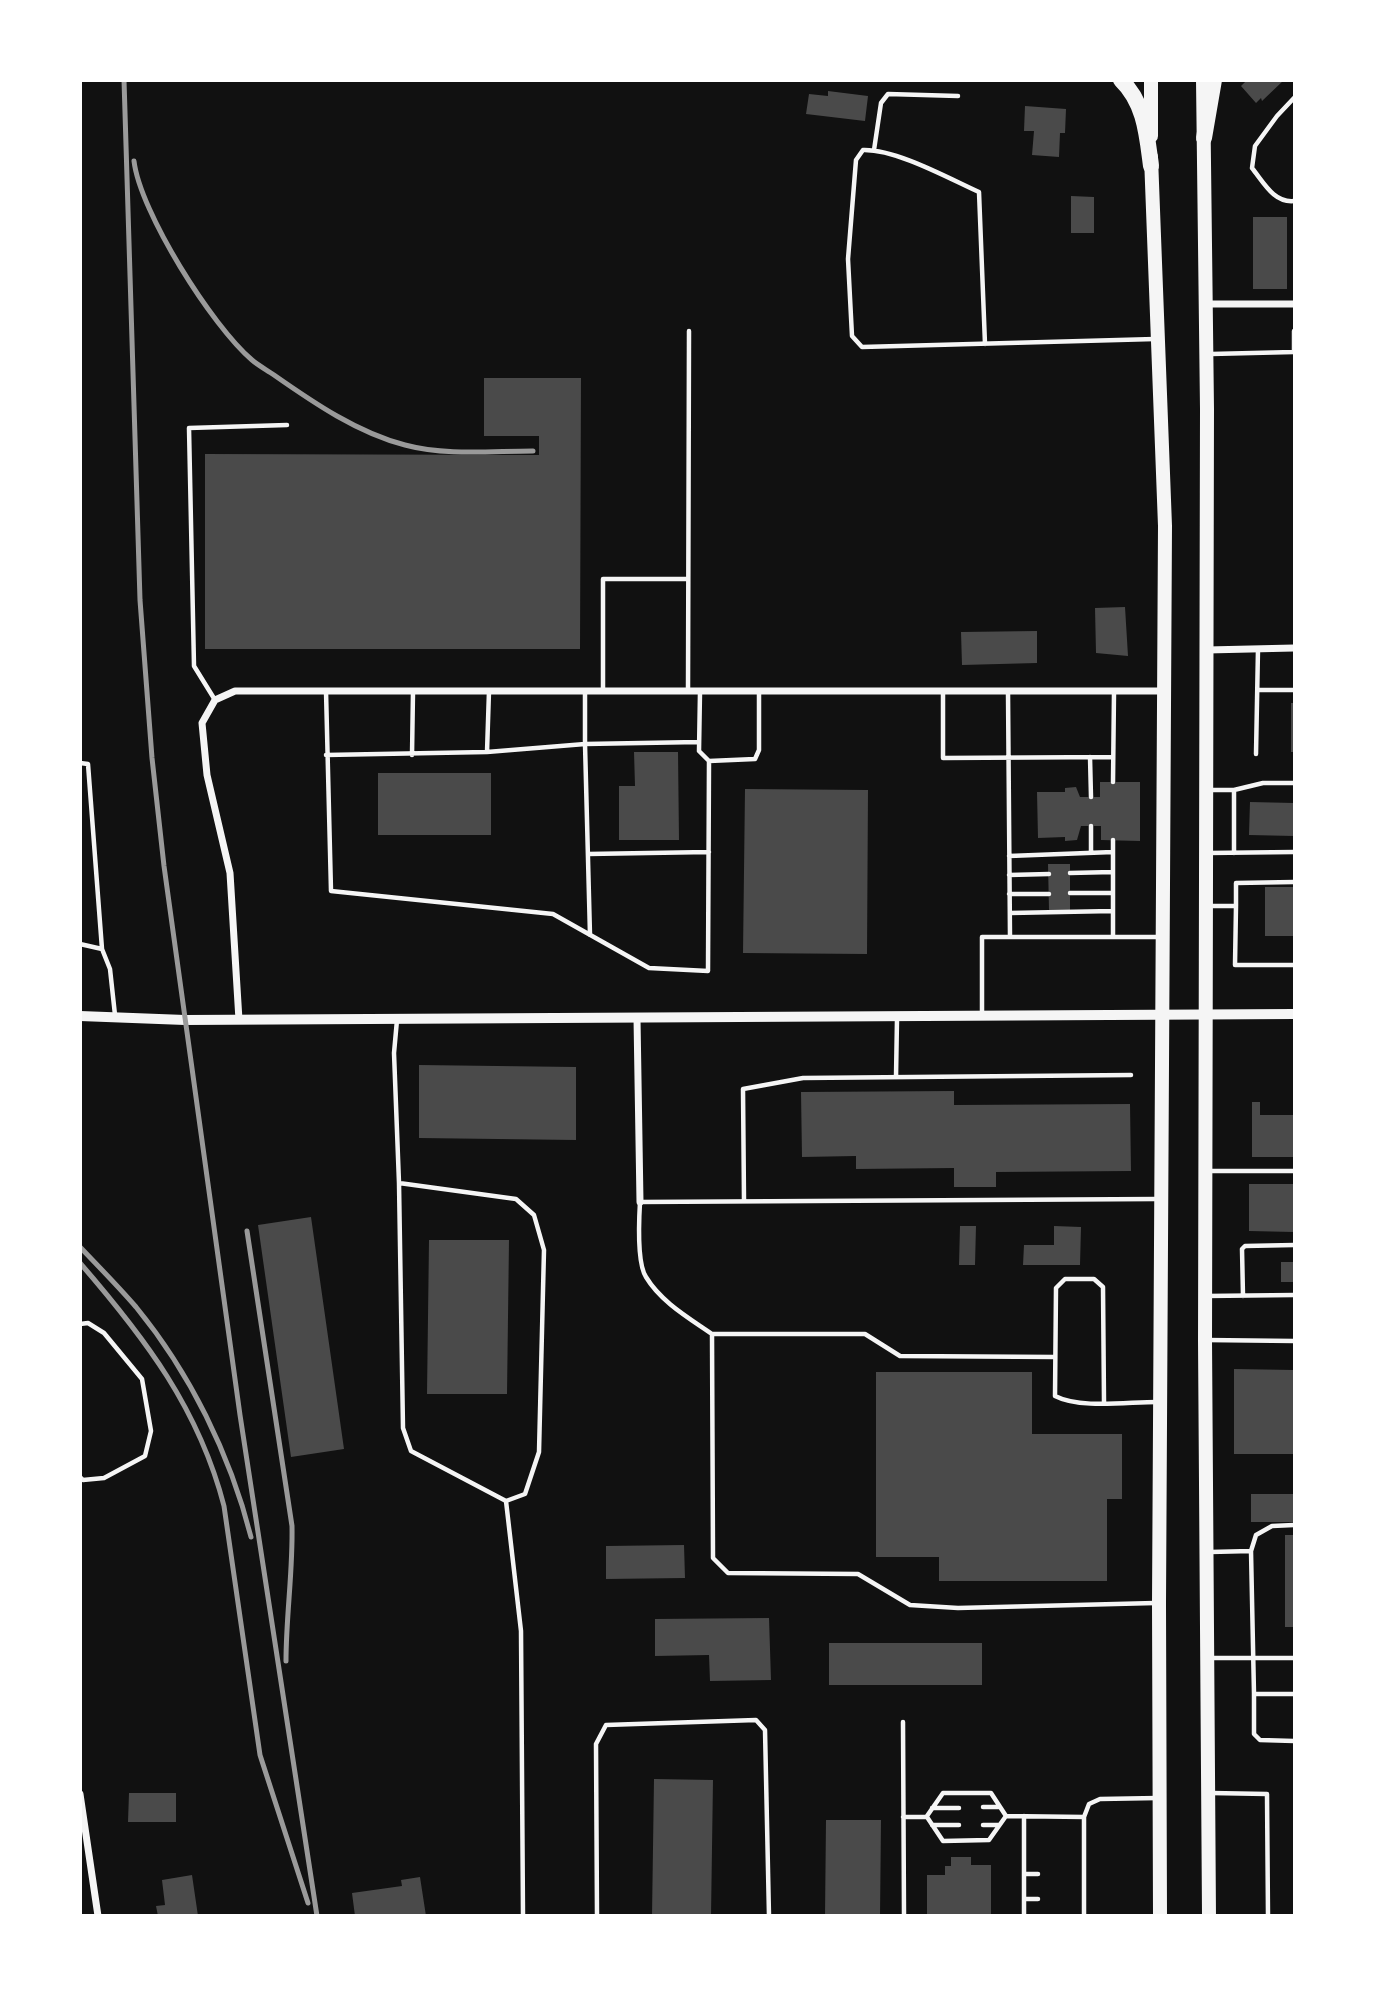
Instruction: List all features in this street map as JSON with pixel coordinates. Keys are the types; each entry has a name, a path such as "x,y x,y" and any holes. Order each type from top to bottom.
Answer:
{"highway":[{"path":"1121,80 1142,111 1151,166"},
{"path":"1204,138 1214,80"}],"main road":[{"path":"1151,80 1151,166 1165,526 1159,1603 1160,1916"},
{"path":"1203,80 1207,650 1205,1340 1209,1916"},
{"path":"1151,1916 1159,1798"},
{"path":"1210,1868 1219,1916"}],"street":[{"path":"1205,304 1294,304"},
{"path":"1207,650 1294,648"},
{"path":"239,1020 230,873 207,775 202,723 215,700 235,691 1163,691"},
{"path":"80,1016 239,1020 1294,1014"},
{"path":"637,1018 640,1202"},
{"path":"80,1794 98,1916"}],"lane":[{"path":"874,150 881,103 888,94 958,96"},
{"path":"1294,98 1255,146 1252,169 1278,199 1285,202 1294,201"},
{"path":"985,344 979,192 918,165 874,150 863,150 856,160 848,259 852,336 862,347 985,344 1158,339"},
{"path":"688,692 689,331"},
{"path":"1206,354 1294,352 1294,331"},
{"path":"215,700 194,666 189,428 287,425"},
{"path":"603,692 603,579 688,579"},
{"path":"1256,754 1258,649"},
{"path":"1258,690 1294,690"},
{"path":"326,691 331,891 553,914 649,968 708,971 709,761 699,751 699,692"},
{"path":"412,755 413,691"},
{"path":"487,752 489,691"},
{"path":"585,692 590,935"},
{"path":"709,761 755,759 759,750 759,692"},
{"path":"943,692 943,758 1113,757"},
{"path":"1008,692 1010,937"},
{"path":"1113,782 1114,692"},
{"path":"326,755 412,755 585,744 699,742"},
{"path":"1090,757 1091,797"},
{"path":"80,764 88,764 102,949 110,969 115,1018"},
{"path":"1207,790 1234,790 1264,783 1294,783"},
{"path":"1234,790 1234,853"},
{"path":"1091,826 1091,853"},
{"path":"1113,840 1113,937"},
{"path":"588,854 709,852"},
{"path":"1009,856 1113,852"},
{"path":"1206,853 1294,852"},
{"path":"1070,873 1113,873"},
{"path":"1009,875 1049,874"},
{"path":"1294,882 1236,883 1235,965 1294,965"},
{"path":"1070,893 1113,892"},
{"path":"1009,894 1049,894"},
{"path":"1206,906 1236,906"},
{"path":"1010,913 1113,911"},
{"path":"982,1016 982,937 1163,937"},
{"path":"80,944 102,949"},
{"path":"896,1077 897,1017"},
{"path":"397,1019 394,1053 403,1428 411,1451 506,1501 525,1494 539,1452 544,1250 534,1216 516,1199 399,1183"},
{"path":"744,1201 743,1089 803,1078 1131,1075"},
{"path":"1206,1171 1294,1171"},
{"path":"1055,1357 900,1356 865,1334 712,1334 668,1303 644,1276 638,1231 640,1202 1162,1199"},
{"path":"1244,1296 1242,1249 1245,1246 1294,1245"},
{"path":"1104,1402 1103,1287 1094,1279 1065,1279 1056,1288 1055,1396 1068,1402 1104,1402 1161,1402"},
{"path":"1205,1296 1294,1296"},
{"path":"80,1324 88,1324 104,1333 142,1379 151,1431 145,1456 104,1478 80,1478"},
{"path":"712,1334 713,1558 728,1573 858,1574 910,1605 958,1608 1159,1603"},
{"path":"1205,1340 1294,1341"},
{"path":"506,1501 521,1631 523,1916"},
{"path":"1294,1525 1272,1526 1256,1535 1251,1551 1254,1734 1260,1740 1294,1741"},
{"path":"1207,1552 1251,1551"},
{"path":"1208,1658 1294,1658"},
{"path":"1254,1694 1294,1694"},
{"path":"597,1916 596,1744 606,1725 756,1720 765,1730 769,1916"},
{"path":"903,1722 904,1916"},
{"path":"927,1817 943,1793 991,1793 1006,1816"},
{"path":"1209,1793 1267,1794 1268,1916"},
{"path":"1084,1916 1081,1874 1084,1817 1089,1804 1100,1799 1159,1798"},
{"path":"983,1807 1001,1807"},
{"path":"933,1808 959,1808"},
{"path":"1006,1816 1084,1817"},
{"path":"927,1817 943,1841 989,1840 1006,1816"},
{"path":"1024,1816 1024,1916"},
{"path":"904,1817 927,1817"},
{"path":"932,1825 959,1825"},
{"path":"983,1825 1000,1825"},
{"path":"1024,1874 1038,1874"},
{"path":"1024,1899 1038,1899"}],"building":[{"path":"1247,80 1284,80 1262,101 1261,98 1256,103 1241,86"},
{"path":"828,91 868,96 865,121 806,114 809,94 828,96"},
{"path":"1025,106 1066,109 1065,133 1060,133 1059,157 1032,155 1034,131 1024,131"},
{"path":"1071,196 1094,197 1094,233 1071,233"},
{"path":"1253,217 1287,217 1287,289 1253,289"},
{"path":"484,378 581,378 580,649 205,649 205,454 539,455 539,436 484,436"},
{"path":"1125,607 1128,656 1096,653 1095,608"},
{"path":"1037,631 1037,663 962,665 961,632"},
{"path":"1291,703 1294,703 1294,752 1291,752"},
{"path":"634,752 678,752 679,840 619,840 619,786 635,786"},
{"path":"378,773 491,773 491,835 378,835"},
{"path":"1100,782 1140,782 1140,841 1101,840 1101,826 1081,826 1077,840 1065,841 1065,837 1038,838 1037,792 1065,792 1065,788 1076,787 1080,797 1100,797"},
{"path":"745,789 868,790 867,954 743,953"},
{"path":"1250,802 1294,803 1294,836 1249,835"},
{"path":"1048,864 1070,864 1070,910 1049,910"},
{"path":"1265,887 1294,887 1294,936 1265,936"},
{"path":"419,1065 576,1067 576,1140 419,1138"},
{"path":"954,1091 954,1105 1130,1104 1131,1171 996,1172 996,1187 954,1187 954,1168 856,1169 856,1156 802,1157 801,1092"},
{"path":"1252,1102 1260,1102 1260,1115 1294,1115 1294,1157 1252,1157"},
{"path":"1249,1184 1294,1184 1294,1232 1249,1231"},
{"path":"311,1217 344,1449 291,1457 258,1225"},
{"path":"960,1226 976,1226 975,1265 959,1265"},
{"path":"1054,1226 1081,1227 1080,1265 1023,1265 1024,1245 1054,1245"},
{"path":"429,1240 509,1240 507,1394 427,1394"},
{"path":"1281,1262 1294,1262 1294,1282 1281,1282"},
{"path":"1234,1369 1294,1370 1294,1454 1234,1454"},
{"path":"876,1372 1032,1372 1032,1434 1122,1434 1122,1499 1107,1499 1107,1581 939,1581 939,1557 876,1557"},
{"path":"1251,1494 1294,1494 1294,1522 1251,1522"},
{"path":"1285,1535 1294,1535 1294,1627 1285,1627"},
{"path":"684,1545 685,1578 606,1579 606,1546"},
{"path":"769,1618 771,1680 710,1681 709,1655 655,1656 655,1619"},
{"path":"829,1643 982,1643 982,1685 829,1685"},
{"path":"654,1779 713,1780 711,1916 652,1916"},
{"path":"129,1793 176,1793 176,1822 128,1822"},
{"path":"826,1820 881,1820 880,1916 825,1916"},
{"path":"951,1857 971,1857 971,1865 991,1865 991,1916 927,1916 927,1875 945,1875 945,1866 951,1866"},
{"path":"192,1875 198,1916 158,1916 156,1906 165,1905 162,1880"},
{"path":"420,1877 426,1916 355,1916 352,1893 402,1886 401,1880"}],"railway":[{"path":"124,80 140,600 152,758 164,866 240,1415 317,1916"},
{"path":"134,161 149,209 180,267 218,322 257,364 337,416 388,440 436,451 533,451"},
{"path":"247,1231 292,1526 286,1661"},
{"path":"80,1247 156,1332 191,1387 220,1445 251,1537"},
{"path":"80,1263 148,1347 167,1376 185,1406 213,1471 224,1506 260,1755 308,1903"}]}
